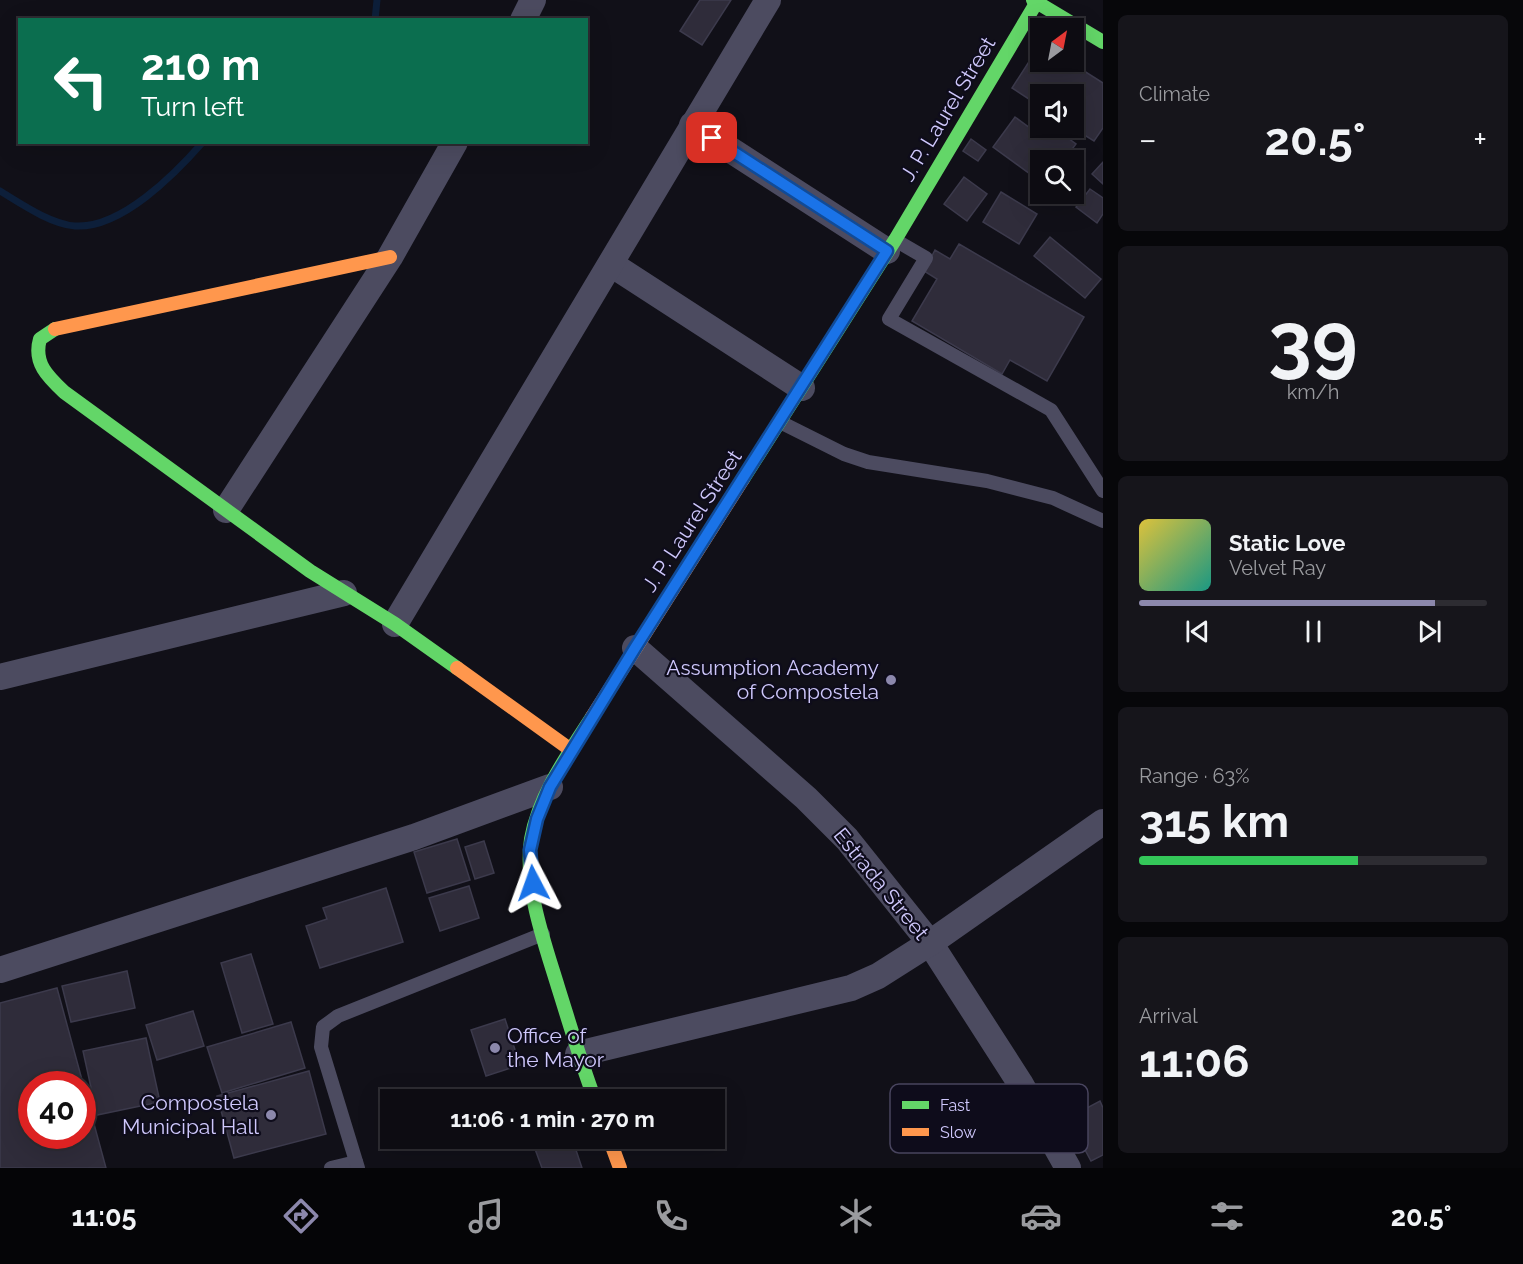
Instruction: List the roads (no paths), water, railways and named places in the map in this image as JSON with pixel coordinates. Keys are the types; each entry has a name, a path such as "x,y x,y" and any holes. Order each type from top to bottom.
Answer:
{"street":[{"path":"524,18 533,0"},
{"path":"395,624 768,0"},
{"path":"1036,1 1103,42"},
{"name":"J. P. Laurel Street","path":"591,1089 578,1054 543,934 533,883 530,850 537,819 550,787 635,648 891,246 1036,1"},
{"path":"693,125 891,246"},
{"path":"226,510 390,257 454,144"},
{"path":"390,257 57,327 39,339 36,347 40,366 64,392 310,571 395,624 571,750"},
{"path":"611,264 802,388"},
{"path":"0,677 344,592"},
{"name":"Estrada Street","path":"635,648 814,806 847,838 930,943 1021,1084"},
{"path":"0,970 414,837 550,787"},
{"path":"578,1054 851,988 878,976 930,943 1103,822"},
{"path":"613,1149 620,1168"},
{"name":"Estrada Street","path":"1060,1153 1068,1168"}],"lane":[{"path":"891,246 926,258 889,320 1051,410 1103,491"},
{"path":"780,422 844,454 868,462 987,481 1053,498 1103,521"},
{"path":"331,1168 357,1165 321,1047 323,1027 338,1016 543,934"}],"waterway":[{"path":"375,18 377,0"},
{"path":"0,191 56,221 75,226 93,225 110,219 146,197 178,169 201,144"}],"place":[{"name":"Assumption Academy of Compostela","path":"891,680"},
{"name":"Office of the Mayor","path":"495,1048"},
{"name":"Compostela Municipal Hall","path":"271,1115"}]}
